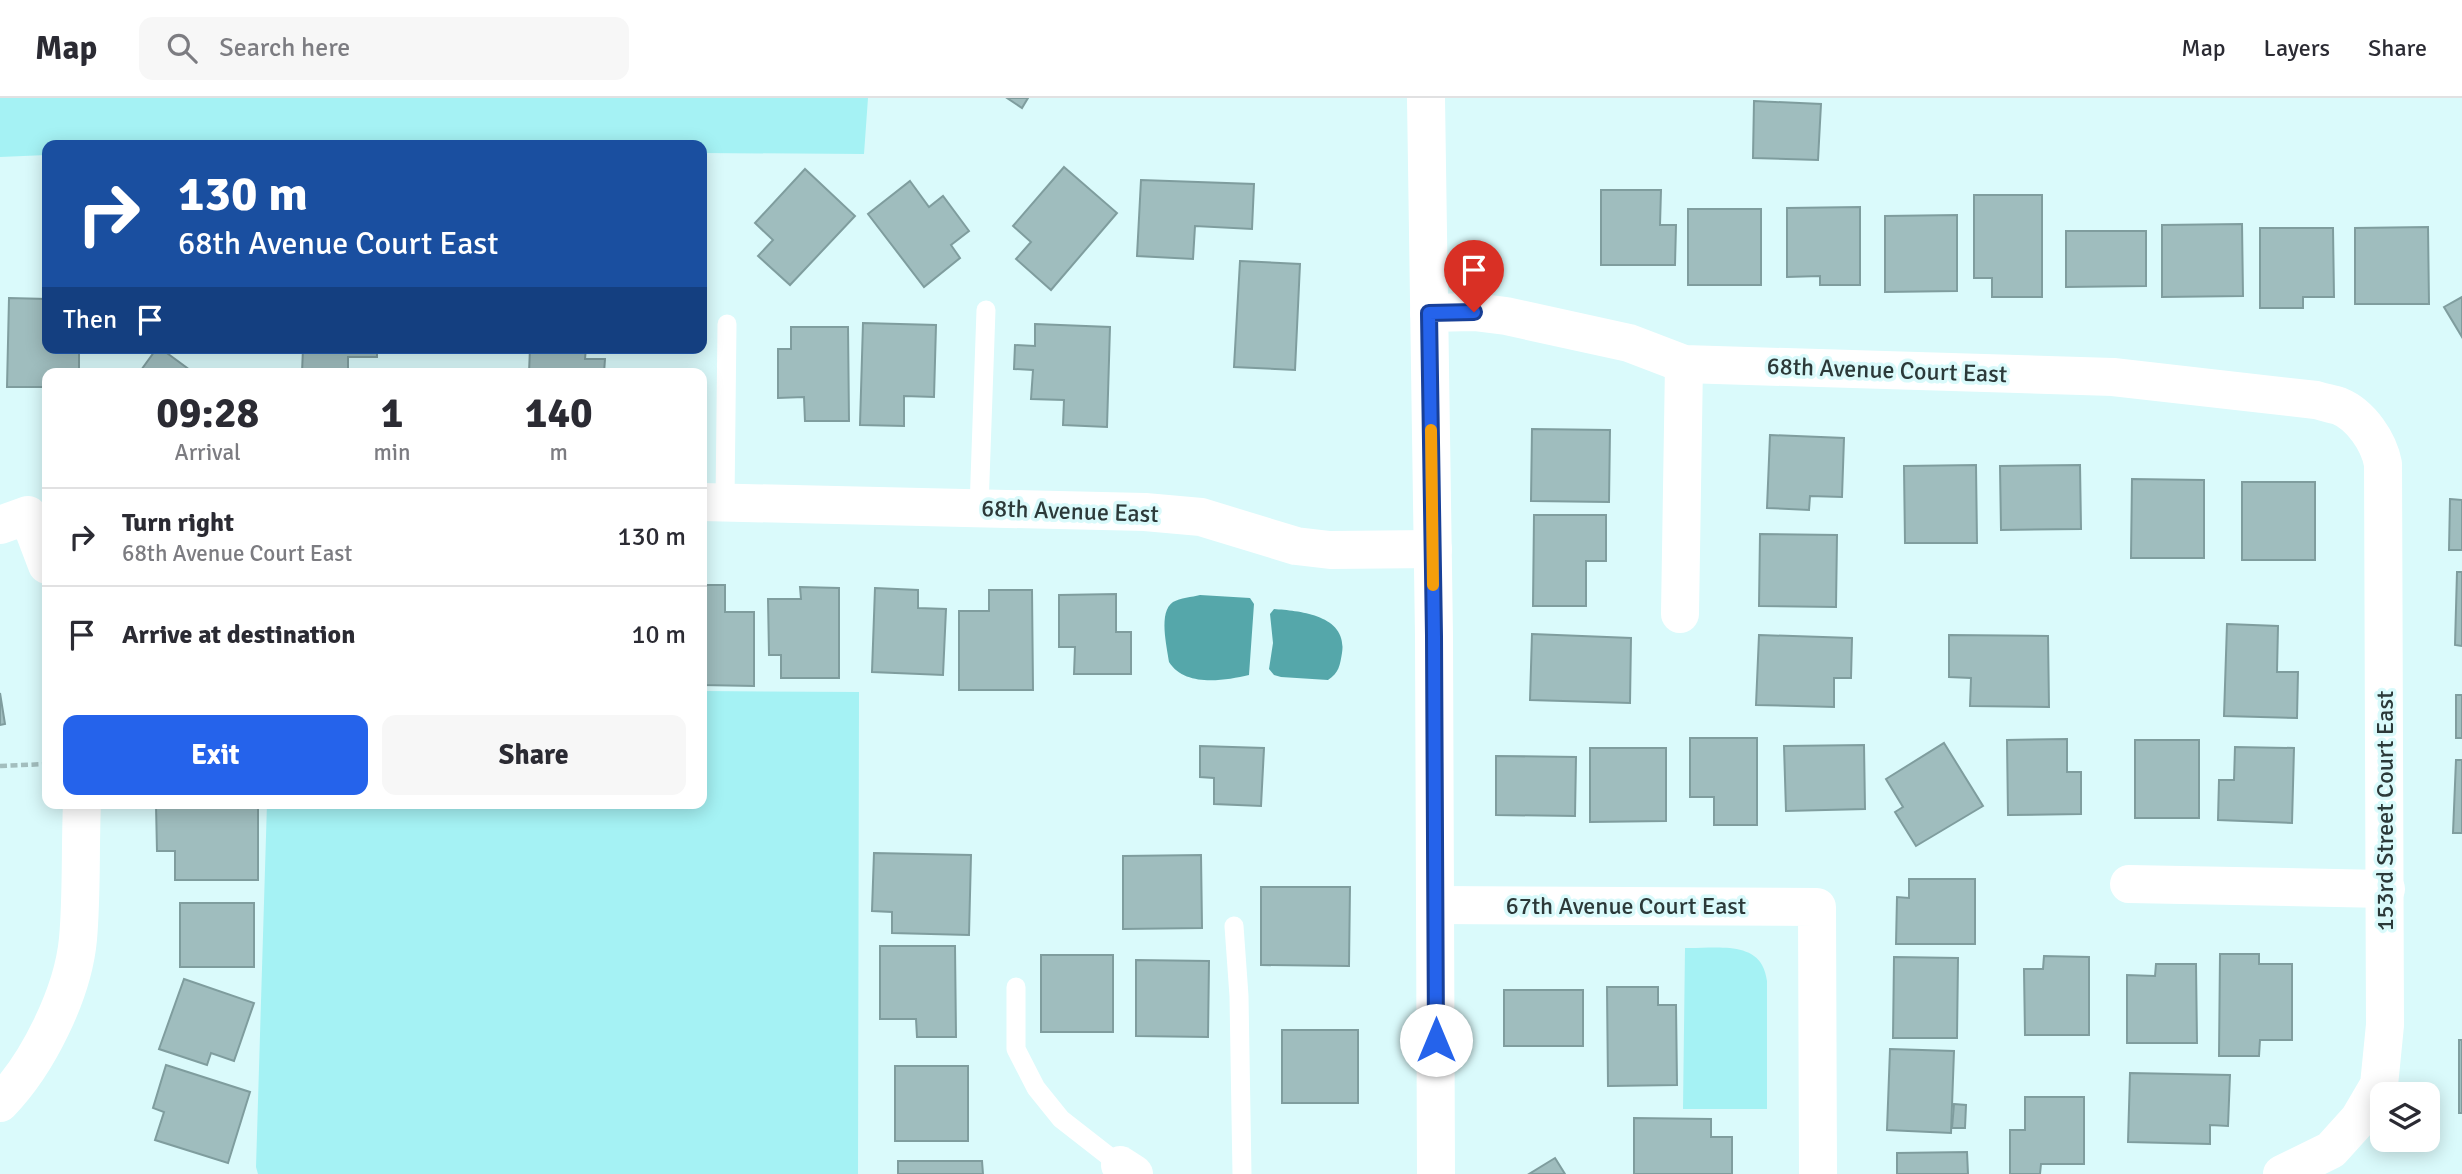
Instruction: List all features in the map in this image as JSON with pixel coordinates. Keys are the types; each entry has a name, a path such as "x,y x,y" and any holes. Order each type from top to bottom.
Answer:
{"street":[{"path":"1426,98 1433,549 1436,1174"},
{"name":"68th Avenue Court East","path":"1429,313 1474,312 1506,316 1629,343 1684,363 2113,377 2316,400 2341,407 2348,413"},
{"path":"1680,614 1684,363"},
{"name":"153rd Street Court East","path":"2282,1174 2331,1150 2359,1119 2379,1085 2385,1024 2383,464 2380,450 2368,430 2348,413"},
{"name":"68th Avenue East","path":"713,502 1146,512 1200,517 1296,547 1331,550 1433,549"},
{"path":"14,520 42,558"},
{"path":"3,1099 40,1051 63,1001 78,941 82,809"},
{"path":"2129,884 2386,889"},
{"name":"67th Avenue Court East","path":"1435,905 1817,907 1818,1174"}],"lane":[{"path":"979,508 986,310"},
{"path":"713,502 727,324"},
{"path":"1234,926 1239,996 1242,1174"},
{"path":"1016,987 1016,1049 1036,1088 1061,1119 1122,1171"}],"path":[{"path":"0,766 42,764"}],"shaded area":[{"path":"0,98 868,98 864,154 707,153 707,140 42,140 42,155 0,157"},
{"path":"1200,595 1250,598 1254,604 1249,675 1216,680 1194,679 1176,670 1169,662 1165,630 1168,607 1173,602"},
{"path":"1274,609 1309,614 1330,623 1338,630 1342,640 1342,653 1335,675 1328,680 1274,675 1269,669 1273,643 1270,614"},
{"path":"707,691 859,692 858,1174 258,1174 256,1167 267,809 707,809"},
{"path":"1685,948 1738,949 1756,957 1763,967 1767,981 1767,1109 1683,1109"}],"building":[{"path":"1007,98 1028,98 1022,108"},
{"path":"1754,101 1821,104 1818,160 1753,158"},
{"path":"1064,167 1117,213 1051,290 1016,259 1031,242 1013,226"},
{"path":"805,169 855,216 790,285 758,256 773,240 755,223"},
{"path":"1141,180 1254,184 1252,229 1195,226 1193,259 1137,256"},
{"path":"910,181 929,207 943,196 969,231 951,245 960,258 924,287 868,214"},
{"path":"1601,190 1661,190 1660,225 1676,225 1675,265 1601,265"},
{"path":"1974,195 2042,195 2042,297 1992,297 1992,278 1974,278"},
{"path":"1860,207 1860,285 1820,285 1820,276 1787,277 1787,208"},
{"path":"1688,209 1761,209 1761,285 1688,285"},
{"path":"1957,215 1957,291 1885,292 1885,216"},
{"path":"2242,224 2243,296 2162,297 2162,225"},
{"path":"2428,227 2429,304 2355,304 2355,228"},
{"path":"2260,228 2333,228 2334,297 2303,297 2303,308 2260,308"},
{"path":"2066,231 2146,231 2146,286 2066,287"},
{"path":"1240,261 1300,264 1295,370 1234,367"},
{"path":"2462,297 2462,337 2444,307"},
{"path":"9,298 42,299 42,354 79,354 79,368 42,368 42,387 7,387"},
{"path":"863,323 936,325 934,397 904,396 904,426 860,425"},
{"path":"1035,324 1110,327 1107,427 1063,425 1064,400 1031,399 1033,370 1014,369 1015,345 1035,346"},
{"path":"791,327 848,327 849,421 805,421 804,397 778,398 778,349 791,349"},
{"path":"153,354 168,354 187,368 143,368"},
{"path":"303,354 377,354 377,357 348,357 348,368 302,368"},
{"path":"530,354 585,354 585,359 605,359 604,368 529,368"},
{"path":"1532,429 1610,430 1609,502 1531,501"},
{"path":"1770,435 1844,438 1842,497 1810,496 1809,510 1767,508"},
{"path":"1976,465 1977,543 1905,543 1904,466"},
{"path":"2080,465 2081,529 2001,530 2000,466"},
{"path":"2132,479 2204,480 2204,558 2131,558"},
{"path":"2242,482 2315,482 2315,560 2242,560"},
{"path":"2450,499 2462,500 2462,550 2449,550"},
{"path":"1534,515 1606,515 1606,561 1586,561 1586,606 1533,606"},
{"path":"1760,534 1837,535 1836,607 1759,606"},
{"path":"2457,572 2462,572 2462,646 2455,645"},
{"path":"707,585 725,585 725,612 754,612 754,686 707,685"},
{"path":"800,587 839,588 839,678 781,678 781,655 769,655 768,599 801,599"},
{"path":"875,588 918,590 918,608 946,609 943,675 872,672"},
{"path":"989,590 1032,590 1033,690 959,690 959,611 989,611"},
{"path":"1116,594 1116,632 1131,632 1131,674 1074,674 1075,647 1059,647 1059,595"},
{"path":"2227,624 2278,626 2277,672 2298,672 2297,718 2224,716"},
{"path":"1532,634 1631,638 1630,703 1530,700"},
{"path":"1759,635 1852,638 1851,678 1834,678 1834,707 1756,705"},
{"path":"1949,635 2048,636 2049,707 1970,706 1971,678 1949,677"},
{"path":"0,693 5,724 0,725"},
{"path":"2456,695 2462,695 2462,738 2456,738"},
{"path":"1690,738 1757,738 1757,825 1714,825 1714,797 1690,797"},
{"path":"2067,739 2067,772 2081,772 2081,814 2008,815 2007,740"},
{"path":"2135,740 2199,740 2199,818 2135,818"},
{"path":"1944,743 1983,806 1916,846 1895,812 1903,807 1886,779"},
{"path":"1864,745 1865,809 1786,811 1784,746"},
{"path":"1200,746 1264,748 1261,806 1214,804 1214,778 1200,777"},
{"path":"2235,747 2294,748 2292,823 2218,820 2219,780 2234,780"},
{"path":"1590,748 1666,748 1666,821 1590,822"},
{"path":"1496,756 1576,757 1575,816 1496,815"},
{"path":"2456,760 2462,760 2462,833 2453,833"},
{"path":"156,809 258,809 258,880 175,880 175,851 157,851"},
{"path":"874,853 971,855 969,935 892,933 892,912 872,911"},
{"path":"1201,855 1202,928 1123,929 1123,856"},
{"path":"1909,879 1975,879 1975,944 1896,944 1897,897 1909,898"},
{"path":"1261,887 1350,887 1349,966 1261,965"},
{"path":"180,903 254,903 254,967 180,967"},
{"path":"880,946 955,946 956,1037 917,1037 916,1019 880,1019"},
{"path":"2220,954 2259,954 2259,964 2292,964 2292,1040 2260,1040 2259,1056 2219,1056"},
{"path":"1041,955 1113,955 1113,1032 1041,1032"},
{"path":"2044,956 2089,957 2089,1035 2025,1035 2024,969 2043,969"},
{"path":"1894,957 1958,958 1957,1038 1893,1038"},
{"path":"1136,960 1209,961 1208,1037 1136,1036"},
{"path":"2156,964 2196,964 2197,1043 2127,1043 2127,975 2155,976"},
{"path":"184,979 254,1003 234,1061 211,1053 207,1065 159,1049"},
{"path":"1607,987 1658,987 1658,1005 1676,1005 1677,1085 1608,1086"},
{"path":"1504,990 1583,990 1583,1046 1504,1046"},
{"path":"1282,1030 1358,1030 1358,1103 1282,1103"},
{"path":"2459,1040 2462,1040 2462,1113 2459,1113"},
{"path":"1890,1049 1954,1051 1951,1133 1887,1130"},
{"path":"166,1065 250,1092 228,1163 155,1140 164,1112 153,1108"},
{"path":"895,1066 968,1066 968,1141 895,1141"},
{"path":"2130,1073 2230,1075 2228,1126 2210,1125 2210,1144 2128,1142"},
{"path":"2025,1097 2084,1097 2084,1164 2041,1164 2040,1174 2010,1174 2010,1130 2025,1130"},
{"path":"1954,1104 1966,1105 1965,1128 1952,1128"},
{"path":"1634,1118 1711,1119 1711,1137 1732,1137 1732,1174 1634,1174"},
{"path":"1967,1152 1968,1174 1897,1174 1897,1153"},
{"path":"1555,1158 1565,1174 1529,1174"},
{"path":"898,1161 982,1161 983,1174 898,1174"}],"slow traffic":[{"path":"1431,430 1433,585"}],"route":[{"path":"1436,1040 1429,313 1474,312"}]}
